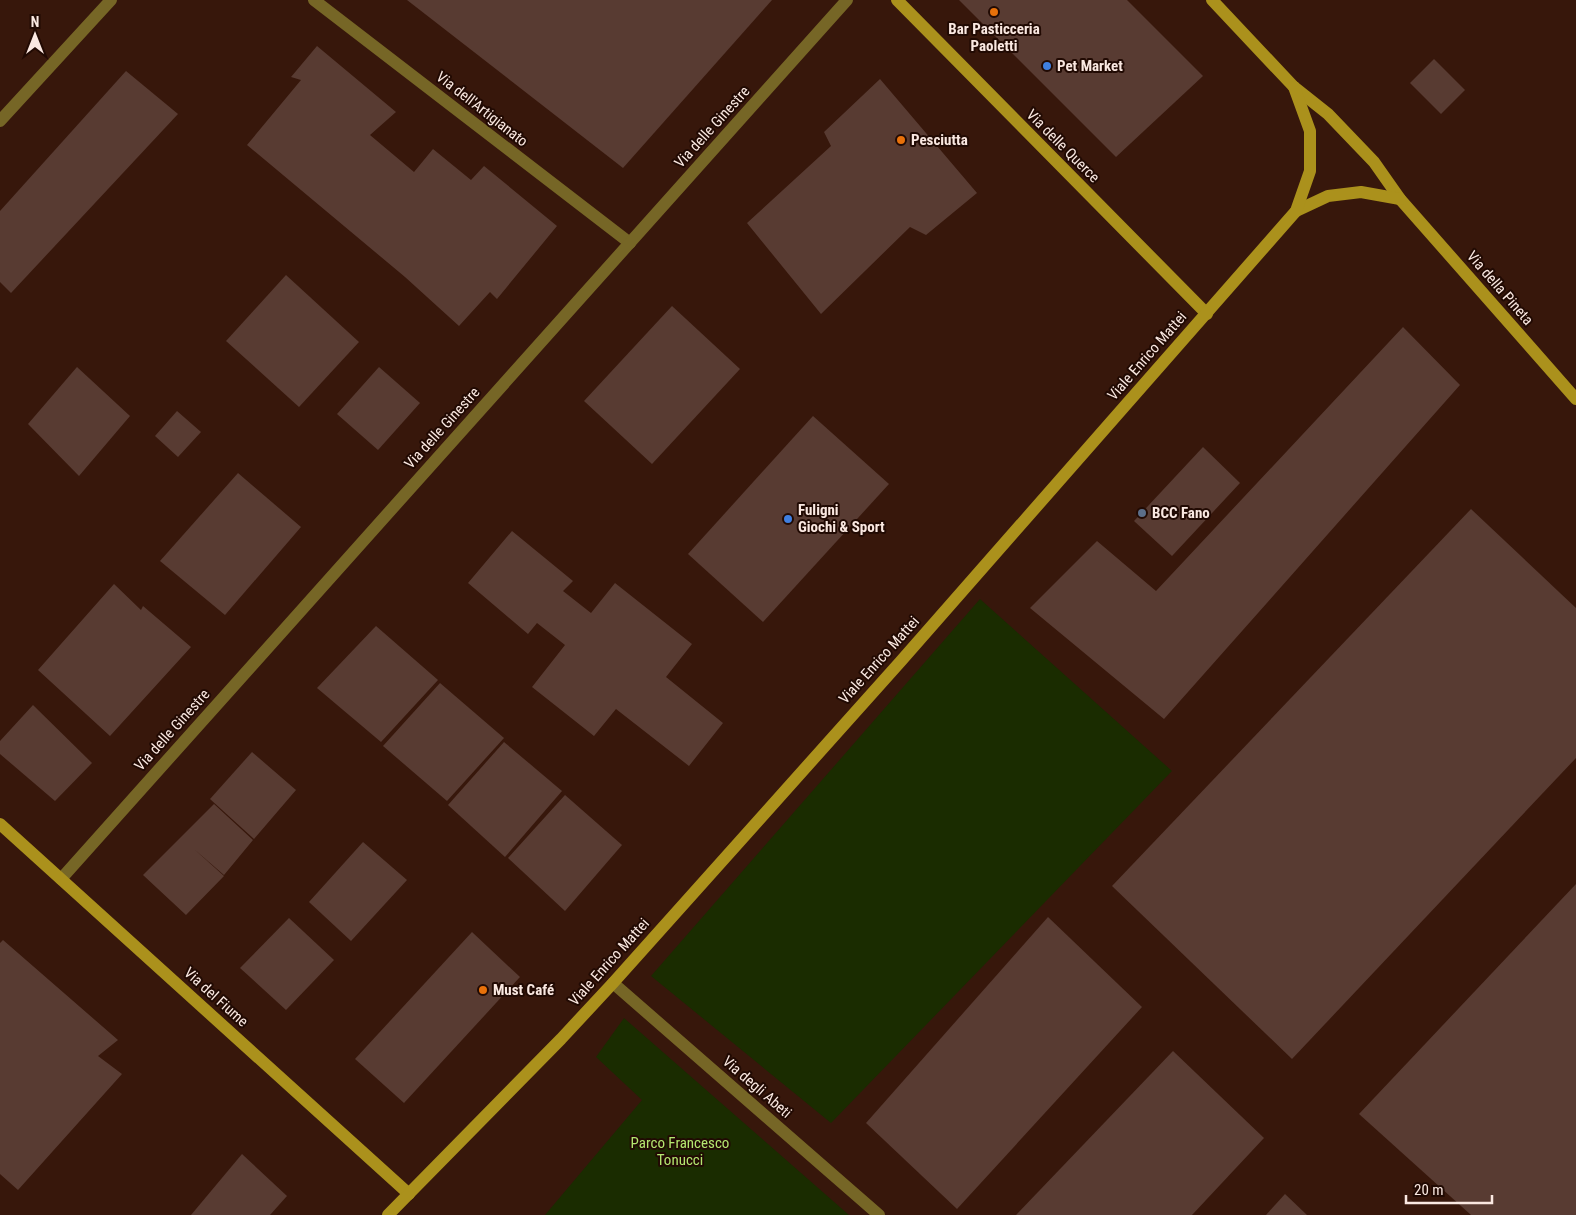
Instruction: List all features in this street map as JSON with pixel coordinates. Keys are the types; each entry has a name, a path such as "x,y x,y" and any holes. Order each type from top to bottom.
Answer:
{"street":[{"path":"0,121 111,0"},
{"name":"Via dell'Artigianato","path":"314,0 630,243"},
{"name":"Via delle Ginestre","path":"61,879 847,0"},
{"name":"Via delle Querce","path":"897,0 1207,314"},
{"name":"Via della Pineta","path":"1212,0 1294,87 1328,114 1374,162 1400,199 1576,399"},
{"name":"Viale Enrico Mattei","path":"388,1215 561,1039 613,983 901,661 1296,211 1310,171 1310,131 1294,87"},
{"path":"1296,211 1328,196 1361,192 1400,199"},
{"name":"Via del Fiume","path":"0,824 409,1194"},
{"name":"Via degli Abeti","path":"613,983 879,1215"}],"shaded area":[{"path":"0,0 1576,0 1576,1215 0,1215"}],"green space":[{"path":"980,599 1172,771 831,1123 651,976"},
{"name":"Parco Francesco Tonucci","path":"624,1018 849,1215 545,1215 642,1100 596,1057"}],"building":[{"path":"407,0 772,0 623,168"},
{"path":"959,0 1127,0 1203,76 1116,157"},
{"path":"317,46 396,112 370,135 414,172 433,149 471,180 484,166 557,226 497,299 490,292 459,326 405,277 247,145 301,80 291,77"},
{"path":"1434,59 1465,90 1441,114 1410,83"},
{"path":"126,71 178,114 11,293 0,282 0,211"},
{"path":"880,79 977,193 926,235 910,227 821,314 747,223 831,146 824,132"},
{"path":"286,275 359,342 299,407 226,341"},
{"path":"672,306 740,369 652,464 584,401"},
{"path":"1403,327 1460,385 1164,719 1030,608 1097,541 1156,591"},
{"path":"77,367 130,416 79,476 28,424"},
{"path":"379,367 420,403 378,450 337,414"},
{"path":"177,411 201,432 178,457 155,436"},
{"name":"Fuligni Giochi & Sport","path":"813,416 889,484 763,622 688,554"},
{"path":"1203,447 1240,483 1172,556 1134,521"},
{"path":"238,473 301,527 225,615 160,561"},
{"path":"1471,509 1576,608 1576,758 1292,1059 1112,886"},
{"path":"512,531 573,581 563,591 591,613 615,583 692,644 666,677 723,723 689,766 616,709 594,736 532,687 565,645 537,623 528,634 468,583"},
{"path":"114,584 141,610 143,606 191,647 110,736 38,670"},
{"path":"376,626 438,680 381,742 317,688"},
{"path":"440,683 504,738 447,801 383,746"},
{"path":"33,705 92,763 55,801 0,754 0,741"},
{"path":"504,742 562,791 505,857 448,805"},
{"path":"252,752 296,790 254,839 210,799"},
{"path":"565,795 622,845 565,911 508,858"},
{"path":"214,804 253,840 224,875 194,849 224,876 186,915 143,875"},
{"path":"363,842 407,880 351,941 309,902"},
{"path":"1576,884 1576,1215 1471,1215 1359,1114"},
{"path":"1048,917 1142,1007 957,1209 866,1123"},
{"path":"289,918 334,960 286,1010 240,968"},
{"path":"472,932 520,977 404,1103 355,1059"},
{"path":"3,940 118,1040 98,1056 122,1074 18,1190 0,1174 0,943"},
{"path":"1173,1051 1264,1138 1192,1215 1016,1215"},
{"path":"242,1154 287,1196 270,1215 191,1215"},
{"path":"1285,1194 1307,1215 1266,1215"}],"place":[{"name":"Bar Pasticceria Paoletti","path":"994,12"},
{"name":"Pet Market","path":"1047,66"},
{"name":"Pesciutta","path":"901,140"},
{"name":"BCC Fano","path":"1142,513"},
{"name":"Fuligni Giochi & Sport","path":"788,519"},
{"name":"Must Café","path":"483,990"}]}
